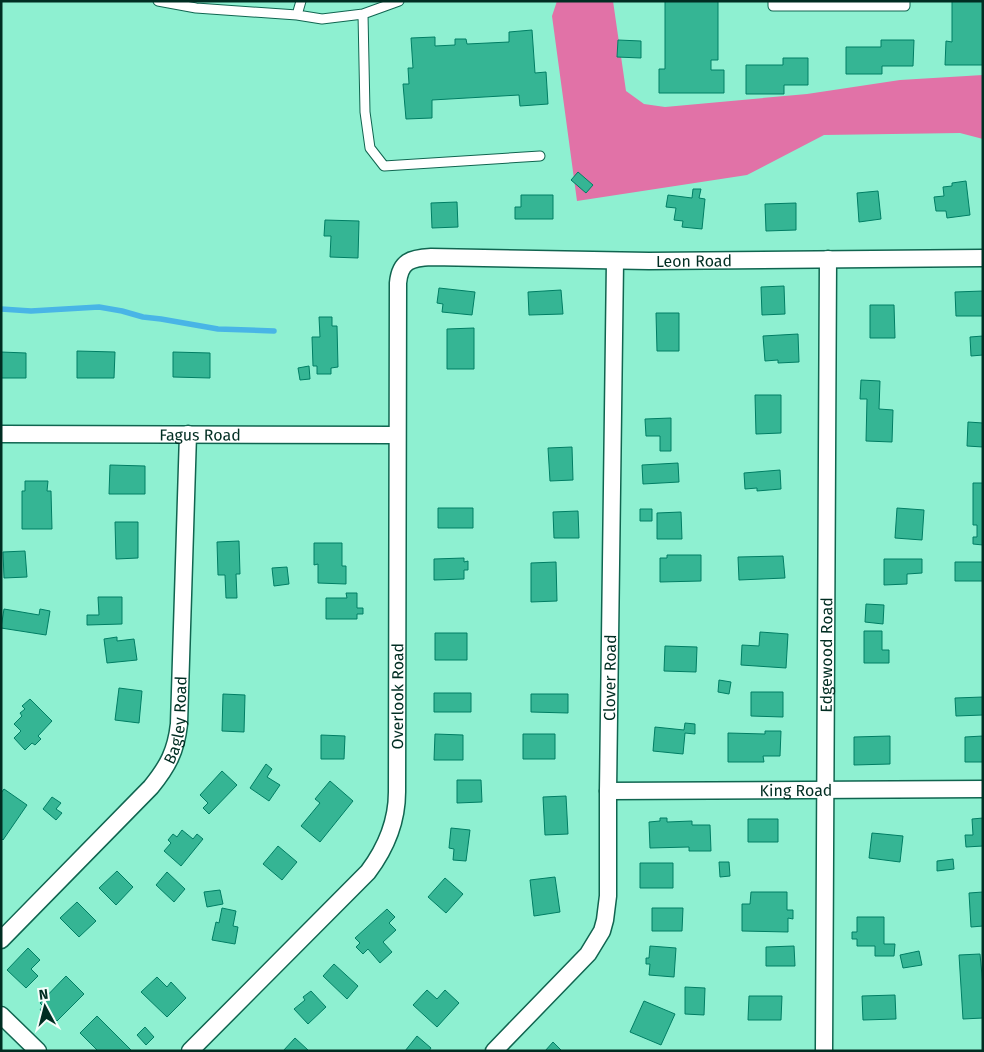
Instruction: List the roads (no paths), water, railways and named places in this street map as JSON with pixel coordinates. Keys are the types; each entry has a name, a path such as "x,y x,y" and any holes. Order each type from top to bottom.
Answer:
{"street":[{"name":"Leon Road","path":"406,263 420,258 431,257 615,261 983,258"},
{"name":"Edgewood Road","path":"824,1051 828,259"},
{"name":"Clover Road","path":"494,1051 577,966 597,941 605,920 608,896 615,261"},
{"name":"Overlook Road","path":"190,1051 368,872 382,852 392,829 397,792 398,283 402,268 406,263"},
{"name":"Fagus Road","path":"1,434 397,435"},
{"name":"Bagley Road","path":"1,940 151,787 172,758 179,724 188,434"},
{"name":"King Road","path":"608,791 983,790"},
{"path":"1,1015 38,1051"}],"lane":[{"path":"158,1 196,8 297,15 322,19 363,14 399,1"},
{"path":"297,15 301,1"},
{"path":"773,1 773,6 905,6 905,1"},
{"path":"363,14 365,112 370,148 384,166 540,156"}],"waterway":[{"path":"1,309 31,311 99,307 143,317 218,329 274,331"}]}
